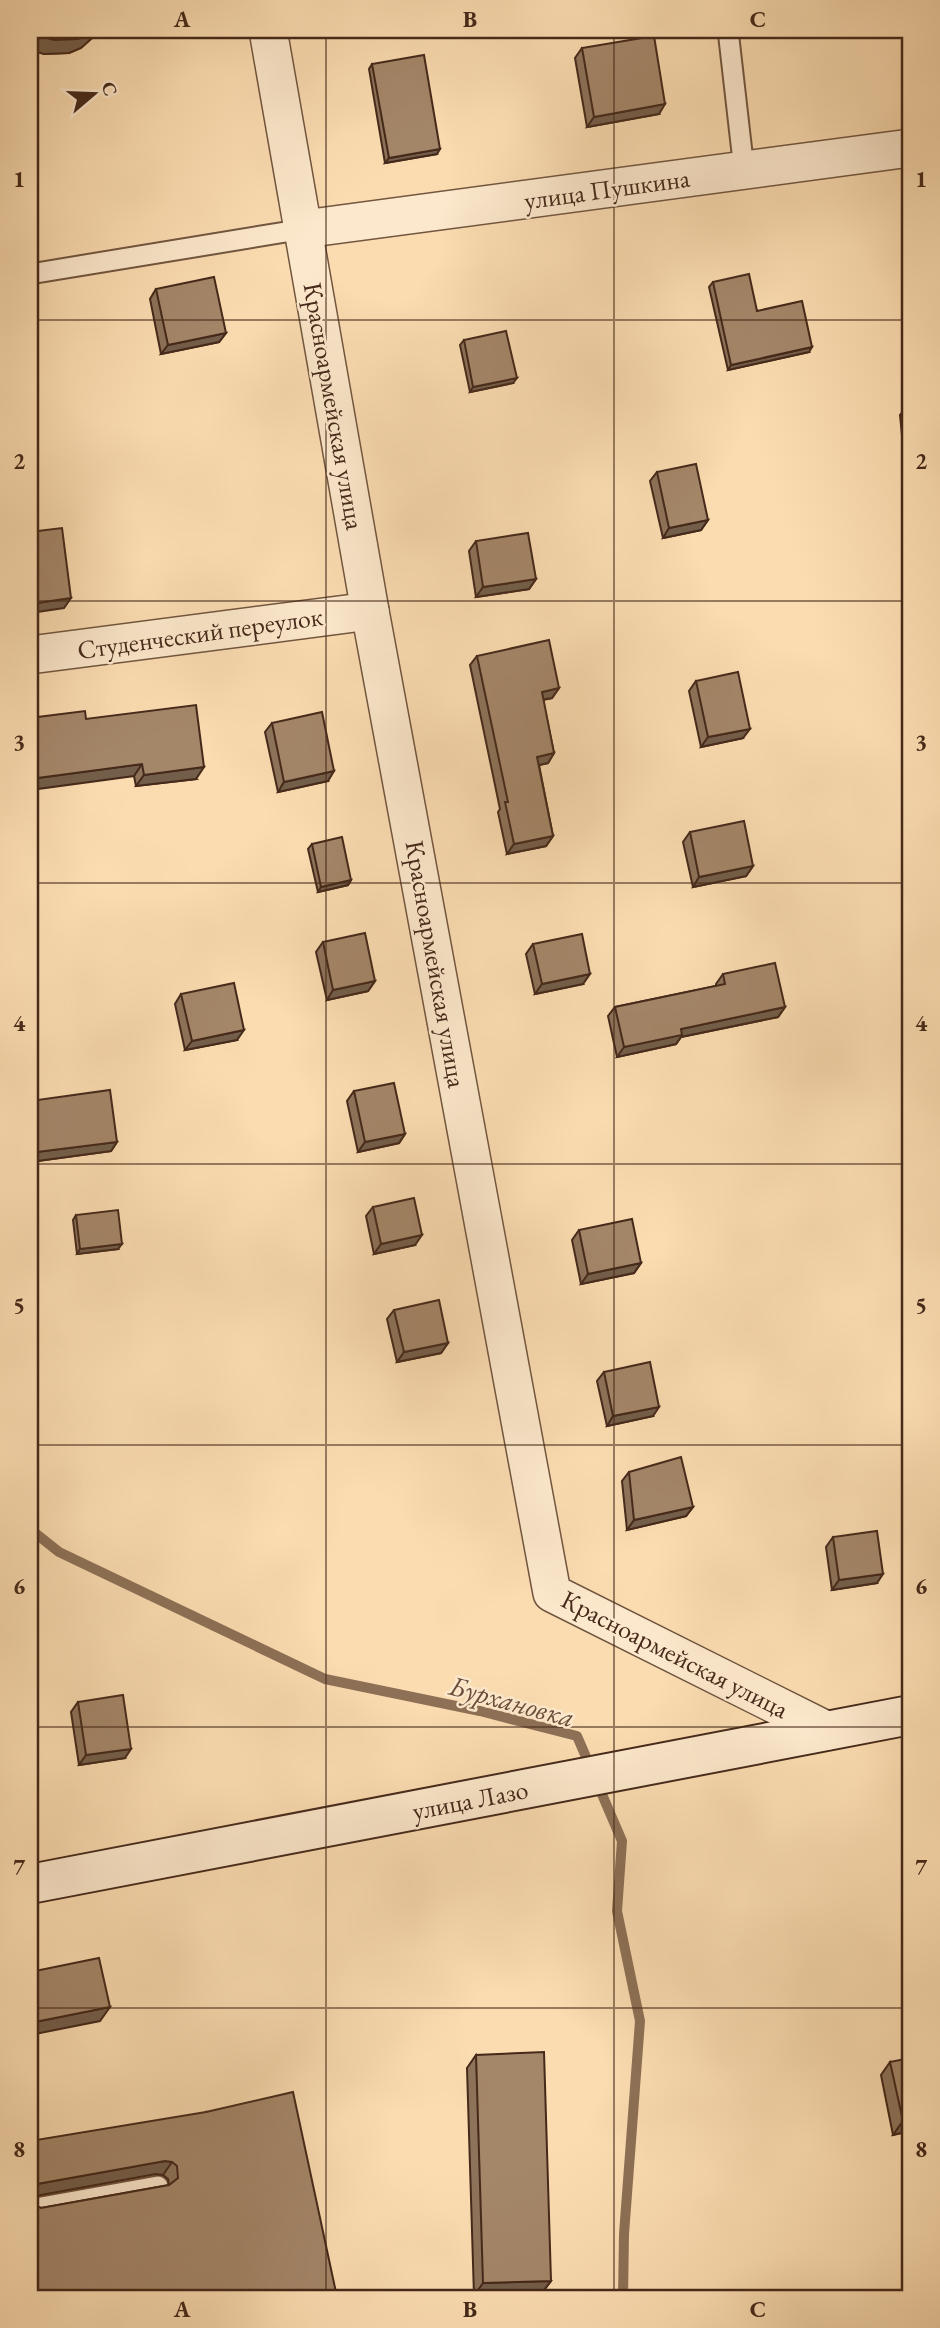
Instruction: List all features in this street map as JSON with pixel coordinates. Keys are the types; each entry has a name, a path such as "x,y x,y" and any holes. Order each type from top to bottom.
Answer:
{"main road":[{"name":"улица Лазо","path":"30,1884 910,1715"}],"street":[{"name":"Красноармейская улица","path":"268,30 370,611 552,1593 828,1731"},
{"name":"улица Пушкина","path":"304,229 910,148"},
{"name":"Студенческий переулок","path":"30,656 370,611"}],"lane":[{"path":"729,30 744,170"},
{"path":"30,274 304,229"},
{"path":"30,2209 159,2186"}],"building":[{"path":"31,30 95,30 78,39 54,40"},
{"path":"654,36 665,104 594,117 582,48"},
{"path":"424,55 440,149 389,158 372,64"},
{"path":"749,274 757,311 802,301 812,347 731,365 713,282"},
{"path":"214,277 226,333 168,345 156,289"},
{"path":"506,331 517,378 473,387 464,340"},
{"path":"910,405 910,438 907,406"},
{"path":"696,464 708,520 669,528 657,472"},
{"path":"62,528 71,598 30,604 30,532"},
{"path":"528,533 536,579 483,587 476,541"},
{"path":"549,640 559,688 542,692 554,753 537,757 553,836 514,844 505,802 508,802 477,656"},
{"path":"738,672 750,729 708,737 696,681"},
{"path":"196,705 204,767 144,775 142,764 30,779 30,718 85,711 86,719"},
{"path":"322,712 334,771 284,782 272,723"},
{"path":"744,821 753,866 699,877 690,832"},
{"path":"342,837 351,880 321,887 312,844"},
{"path":"365,933 375,981 333,990 323,942"},
{"path":"582,934 590,974 542,984 533,944"},
{"path":"775,963 785,1007 681,1029 682,1035 624,1047 615,1007 725,984 723,974"},
{"path":"234,983 244,1030 192,1041 181,994"},
{"path":"394,1083 405,1134 365,1142 354,1091"},
{"path":"110,1090 117,1142 37,1152 30,1101"},
{"path":"414,1198 422,1235 381,1244 373,1207"},
{"path":"118,1210 122,1244 80,1249 76,1215"},
{"path":"632,1219 641,1263 588,1274 579,1230"},
{"path":"439,1300 448,1343 404,1352 394,1310"},
{"path":"650,1362 659,1407 613,1416 604,1372"},
{"path":"681,1457 693,1507 634,1520 629,1472"},
{"path":"877,1531 883,1574 839,1580 833,1537"},
{"path":"123,1695 131,1749 86,1755 78,1702"},
{"path":"99,1958 110,2007 30,2023 30,1972"},
{"path":"544,2052 551,2281 483,2283 476,2055"},
{"path":"910,2058 910,2120 903,2121 890,2062"},
{"path":"293,2092 337,2297 30,2298 30,2203 41,2208 169,2185 178,2178 177,2166 165,2161 37,2184 30,2190 30,2141 206,2112"}],"waterway":[{"name":"Бурхановка","path":"30,1529 59,1552 325,1679 480,1711 577,1736 622,1841 617,1911 640,2021 624,2234 623,2298"}]}
